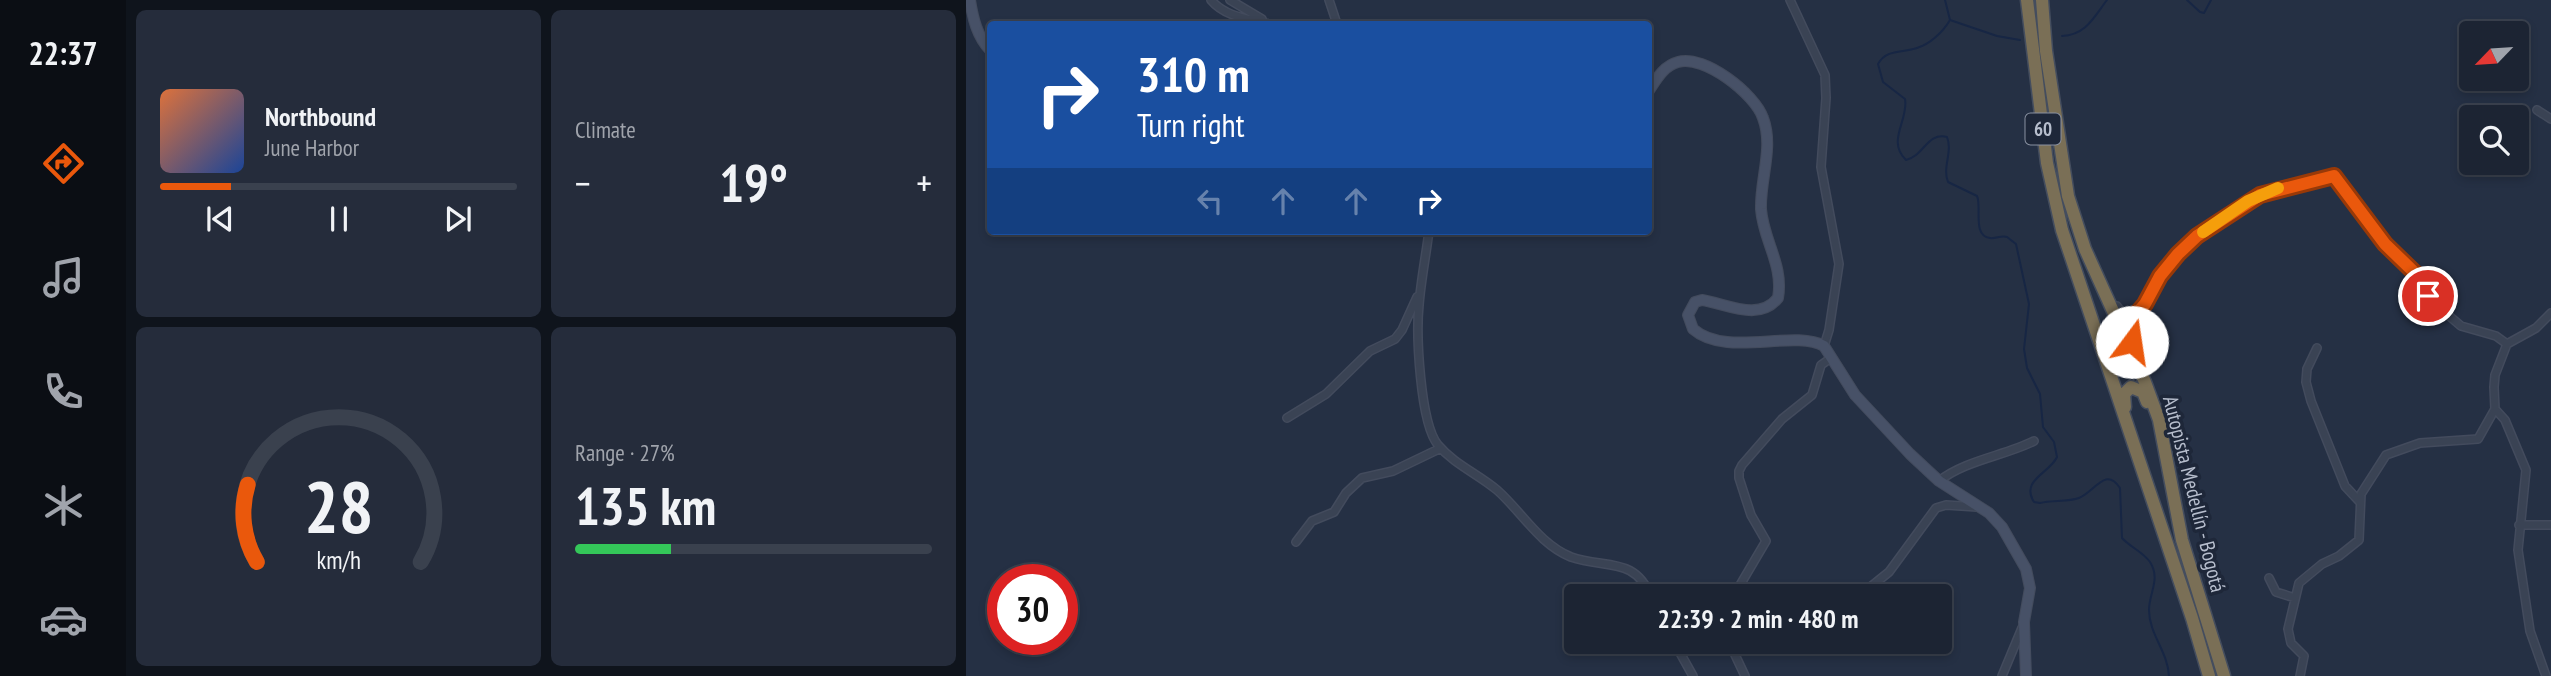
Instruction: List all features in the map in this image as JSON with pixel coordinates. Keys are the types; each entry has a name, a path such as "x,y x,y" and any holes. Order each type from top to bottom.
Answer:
{"highway":[{"name":"Autopista Medellín - Bogotá","path":"2027,0 2047,163 2062,230 2135,453 2193,618 2209,676"},
{"name":"Autopista Medellín - Bogotá","path":"2043,2 2046,51 2068,196 2085,249 2156,411 2169,464 2182,540 2224,676"},
{"path":"2135,453 2137,441 2123,397 2127,389 2136,387 2145,396 2160,455 2169,464"}],"main road":[{"path":"970,0 973,18 987,46"},
{"path":"1652,87 1668,67 1688,60 1699,63 1724,77 1756,103 1766,127 1768,142 1761,208 1780,277 1778,298 1767,308 1746,311 1702,300 1695,302 1688,315 1693,329 1708,337 1723,340 1762,343 1805,341 1824,346 1855,395 1910,454 1939,481 1980,507 2003,527 2026,569 2030,588 2025,622 2026,676"}],"street":[{"path":"1211,0 1232,15 1257,21"},
{"path":"1230,0 1265,21"},
{"path":"1329,0 1336,21"},
{"path":"1790,0 1825,75 1821,167 1839,264 1824,346"},
{"path":"2537,110 2551,120"},
{"path":"2127,325 2145,304 2160,276 2197,236 2260,195 2334,176 2385,244 2416,274 2434,303 2461,326 2496,336 2507,344"},
{"path":"1428,235 1418,327 1426,415 1433,438 1454,461 1497,490 1554,548 1572,557 1630,570 1640,576 1644,584"},
{"path":"1287,418 1332,388 1370,351 1395,339 1422,287"},
{"path":"2111,306 2119,309 2127,325 2132,338 2129,347"},
{"path":"2300,676 2304,656 2291,643 2288,629 2299,583 2359,540 2359,501 2386,455 2420,443 2477,439 2496,409 2495,375 2507,344 2536,328 2551,313"},
{"path":"2317,348 2307,369 2306,383 2345,486 2359,501"},
{"path":"1741,584 1766,541 1739,478 1742,465 1782,419 1812,395 1821,365 1831,358"},
{"path":"2496,409 2505,420 2526,470 2518,550 2534,647 2546,676"},
{"path":"1939,481 1962,467 2035,442"},
{"path":"1296,542 1312,521 1334,512 1346,494 1362,478 1393,471 1441,448"},
{"path":"1874,584 1889,572 1936,508 1946,505 1980,507"},
{"path":"2519,525 2551,526"},
{"path":"2269,578 2276,592 2295,598"},
{"path":"2002,676 2025,622"},
{"path":"1681,654 1693,676"},
{"path":"1735,654 1745,676"}],"waterway":[{"path":"1945,0 1950,20 1940,33 1922,46 1885,56 1878,64 1883,82 1905,99 1898,138 1900,153 1906,160 1912,158 1930,141 1940,136 1947,137 1948,182 1977,196 1979,227 1984,236 2003,236 2016,244 2029,304 2024,349 2027,368 2040,394 2043,427 2054,442 2057,457 2033,482 2031,494 2034,502 2040,503 2075,499 2085,495 2100,482 2110,479 2120,488 2122,538 2147,558 2153,568 2155,580 2149,604 2150,619 2169,676"},
{"path":"2062,36 2083,29 2107,0"},
{"path":"2187,0 2204,13 2211,0"},
{"path":"1950,20 1997,36 2020,40"}],"slow traffic":[{"path":"2203,232 2248,201 2278,188"}],"route":[{"path":"2132,342 2127,325 2145,304 2160,276 2197,236 2260,195 2278,188 2334,176 2385,244 2409,265 2428,296"}]}
